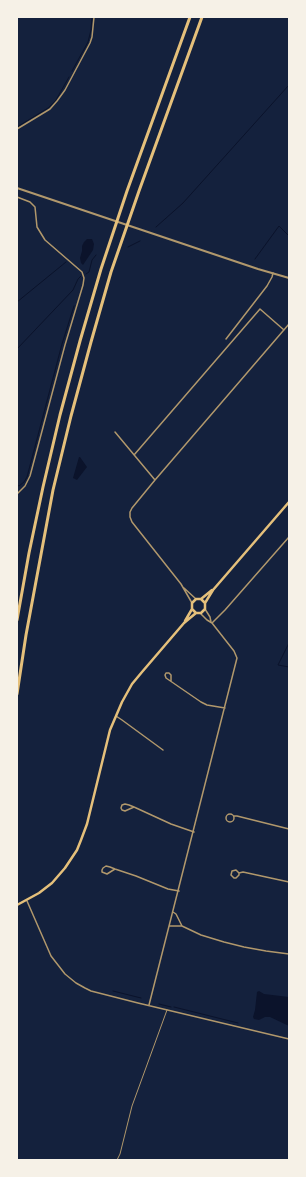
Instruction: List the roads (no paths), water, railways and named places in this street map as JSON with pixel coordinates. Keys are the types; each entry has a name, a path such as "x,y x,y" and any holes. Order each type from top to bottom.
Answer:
{"highway":[{"path":"17,620 44,480 80,341 101,269 125,198 190,17"},
{"path":"17,694 26,635 53,490 90,342 111,272 202,17"}],"main road":[{"path":"17,905 27,901 46,888 59,875 70,860 81,840 110,730 122,702 132,684 184,623 196,613 200,613 205,609 205,603 213,590 289,502"},
{"path":"184,623 192,609 192,603 196,599 201,599 213,590"},
{"path":"201,599 205,603"},
{"path":"192,609 196,613"}],"street":[{"path":"17,130 50,109 61,96 90,44 94,17"},
{"path":"17,188 289,278"},
{"path":"17,197 30,202 35,207 37,227 45,240 82,272 84,278 30,476 25,486 17,494"},
{"path":"226,339 267,286 273,273"},
{"path":"134,455 260,309 284,330"},
{"path":"192,603 183,587 132,522 130,512 155,480 289,324"},
{"path":"115,432 155,480"},
{"path":"212,622 225,610 289,537"},
{"path":"183,587 196,599"},
{"path":"149,1005 237,658 234,651 212,622 205,609"},
{"path":"200,613 207,620 212,622"},
{"path":"171,681 207,705 225,708"},
{"path":"116,716 163,750"},
{"path":"134,807 125,811 121,808 124,804 134,807 171,824 194,832"},
{"path":"234,816 234,820 230,822 226,818 227,815 231,814 289,829"},
{"path":"115,868 107,874 102,872 106,866 115,868 168,889 179,891"},
{"path":"239,873 243,872 289,882"},
{"path":"27,901 51,956 70,979 91,991 289,1039"},
{"path":"173,912 176,914 182,926"},
{"path":"170,926 182,926 193,932 224,942 266,951 289,954"}],"lane":[{"path":"117,1160 120,1154 132,1106 168,1010"}],"water":[{"path":"87,239 92,239 94,244 93,250 83,265 80,258 82,246"},
{"path":"79,457 87,467 77,480 73,478"},
{"path":"259,991 264,994 289,997 289,1026 270,1017 265,1017 259,1020 254,1019 253,1017 257,992"}],"waterway":[{"path":"72,71 88,42 92,17"},
{"path":"17,127 48,108 56,100 69,77"},
{"path":"156,227 183,203 289,85"},
{"path":"255,259 279,226 289,236"},
{"path":"128,247 140,241"},
{"path":"86,274 89,272 92,260 96,255"},
{"path":"17,302 66,262"},
{"path":"17,349 73,290 81,276"},
{"path":"17,485 19,486 27,477 62,344 74,306"},
{"path":"289,643 278,665 289,667"},
{"path":"113,991 141,998"},
{"path":"159,1004 171,1007"},
{"path":"174,1007 238,1023"}]}
